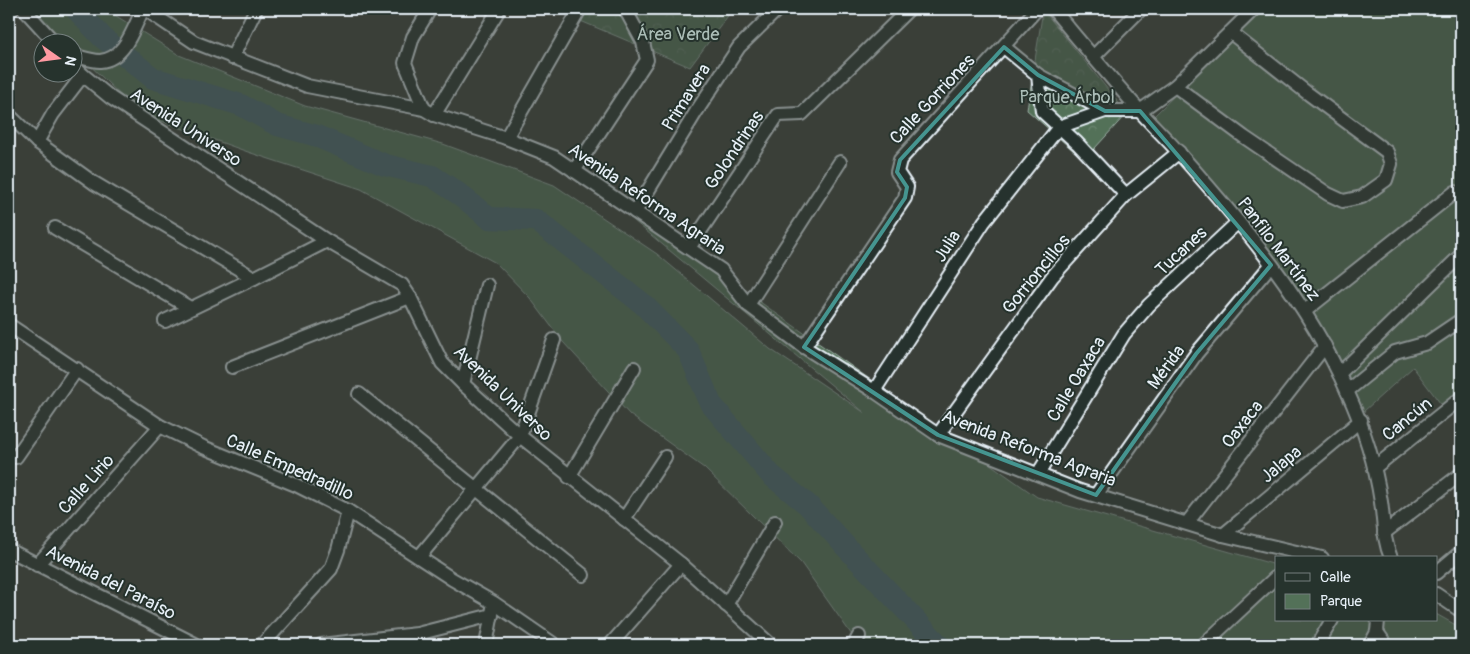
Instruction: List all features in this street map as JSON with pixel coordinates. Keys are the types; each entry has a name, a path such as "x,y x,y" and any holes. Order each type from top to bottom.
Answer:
{"street":[{"path":"24,9 45,32"},
{"path":"82,57 98,61 109,59 119,54 144,9"},
{"name":"Avenida Reforma Agraria","path":"144,9 194,42 307,86 429,112 506,138 554,157 721,270 748,305 804,347 874,391 938,435 1080,491 1298,556"},
{"path":"232,58 256,9"},
{"path":"430,9 412,37 405,63 429,112 498,11"},
{"path":"506,138 580,9"},
{"path":"574,171 647,60 643,42 625,9"},
{"name":"Primavera","path":"635,212 696,112 739,47 778,9"},
{"name":"Golondrinas","path":"689,248 778,115 802,114 909,9"},
{"name":"Calle Gorriones","path":"804,347 905,198 907,187 897,172 900,160 1037,9"},
{"name":"Panfilo Martínez","path":"1053,9 1238,222 1305,311 1339,374 1370,447 1381,504 1384,534 1390,556"},
{"path":"1093,57 1141,9"},
{"path":"1059,127 1105,111 1140,111 1175,86 1254,9"},
{"path":"1175,86 1244,137 1328,194 1343,201 1362,197 1386,180 1391,164 1387,152 1231,33"},
{"path":"1004,47 1038,74 1105,111"},
{"path":"1038,74 1042,111 1077,143 1126,195"},
{"path":"37,142 53,114 83,76"},
{"name":"Avenida Universo","path":"83,76 111,98 327,241 402,285 410,297 442,363 520,436 569,477 681,564 771,645"},
{"path":"9,115 37,142 94,183 254,278"},
{"name":"Julia","path":"874,391 984,222 1059,127"},
{"name":"Gorrioncillos","path":"938,435 1052,277 1126,195 1179,152"},
{"path":"748,305 840,162"},
{"path":"1305,311 1455,192"},
{"name":"Tucanes","path":"1149,305 1238,222"},
{"path":"55,228 190,308"},
{"path":"165,320 327,241"},
{"path":"1339,374 1461,255"},
{"name":"Mérida","path":"1096,495 1196,354 1271,265"},
{"path":"464,384 487,285"},
{"path":"232,367 410,297"},
{"name":"Calle Oaxaca","path":"1038,474 1124,334 1149,305"},
{"path":"1347,391 1395,352 1427,343 1461,320"},
{"name":"Calle Empedradillo","path":"9,325 160,426 203,447 296,485 348,511 452,579 493,609 555,645"},
{"path":"419,557 520,436 554,340"},
{"name":"Oaxaca","path":"1186,523 1325,346"},
{"path":"569,477 634,368"},
{"path":"16,457 77,369"},
{"path":"360,394 583,575"},
{"name":"Cancún","path":"1374,468 1461,398"},
{"name":"Jalapa","path":"1223,535 1360,420"},
{"name":"Calle Lirio","path":"37,565 160,426"},
{"path":"624,519 665,457"},
{"path":"1384,534 1461,474"},
{"path":"262,645 331,569 348,511"},
{"path":"726,605 775,522"},
{"name":"Avenida del Paraíso","path":"9,550 197,645"},
{"path":"1438,571 1461,552"},
{"path":"610,645 681,564"},
{"path":"1203,645 1275,578"},
{"path":"1438,595 1461,611"},
{"path":"321,645 417,634 493,609 486,645"},
{"path":"1318,645 1331,622"},
{"path":"1370,645 1377,626"},
{"path":"1377,626 1386,645"}],"highlighted area":[{"path":"1004,47 1038,75 1105,111 1140,111 1271,265 1196,354 1096,495 938,435 804,347 905,198 907,187 897,172 900,160"}],"green space":[{"path":"35,9 105,9 179,55 305,106 443,144 554,185 657,254 770,349 865,413 574,171 1037,497 1275,565 1275,622 1438,622 1438,615 1461,628 1461,645 859,645 801,563 704,468 630,415 563,342 530,298 496,263 361,189 248,152 139,113 82,58 82,32 56,32"},
{"name":"Área Verde","path":"552,9 733,9 690,67"},
{"path":"1262,9 1461,9 1461,404 1446,411 1413,367 1364,411 1333,347 1270,254 1153,117"},
{"name":"Parque Árbol","path":"1043,10 1127,113 1084,160 1027,110"}],"waterway":[{"path":"76,9 103,38 153,78 241,105 277,125 314,135 385,165 432,176 459,194 489,218 536,220 643,304 688,350 711,404 771,475 808,505 939,645"}]}
